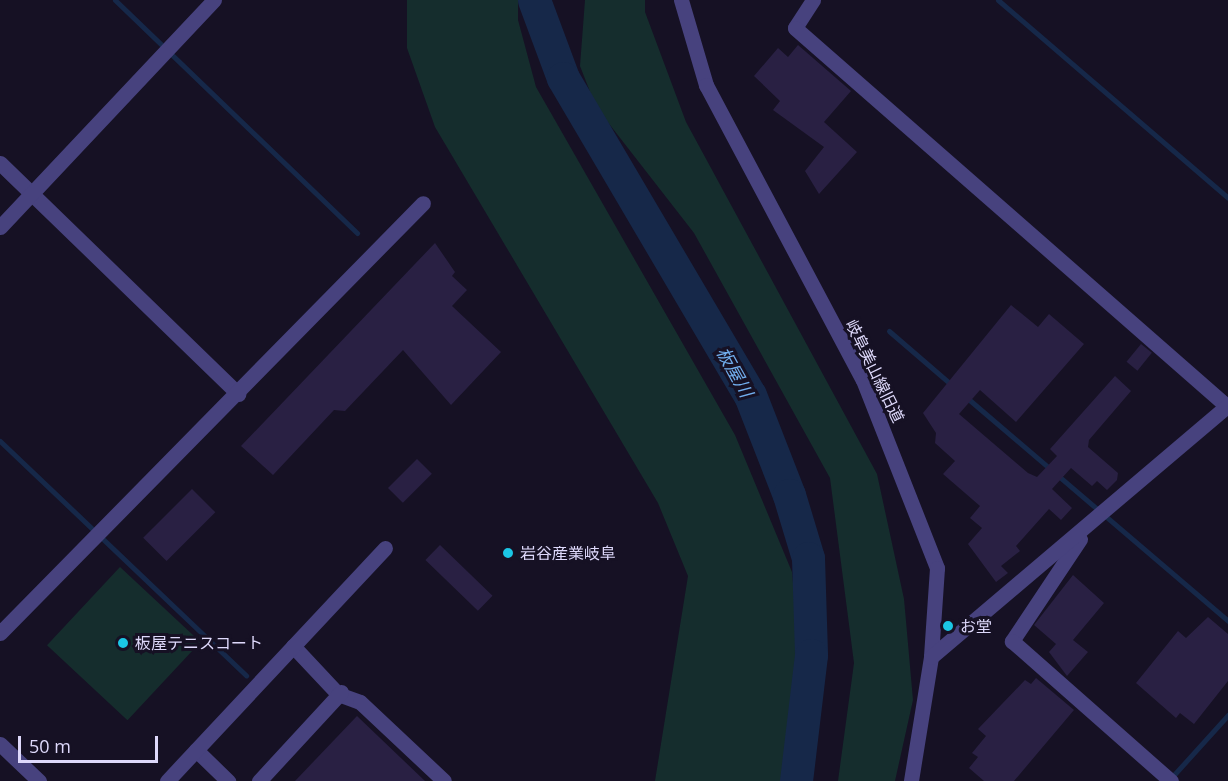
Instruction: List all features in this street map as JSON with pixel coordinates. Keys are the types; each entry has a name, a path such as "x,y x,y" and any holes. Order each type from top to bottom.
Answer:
{"street":[{"path":"0,227 213,0"},
{"name":"岐阜美山線旧道","path":"681,0 706,85 863,380 920,516 937,567 932,657 911,781"},
{"path":"813,0 795,28 1228,406 932,657"},
{"path":"0,163 238,394"},
{"path":"0,633 238,394 423,203"},
{"path":"1088,527 1012,641 1166,778"},
{"path":"167,781 385,548"},
{"path":"293,646 340,693 360,702 444,781"},
{"path":"259,781 340,693"},
{"path":"0,744 39,781"},
{"path":"196,750 228,781"}],"green space":[{"path":"407,0 518,0 518,20 536,87 735,435 792,572 799,650 786,781 655,781 688,576 658,503 435,127 407,48"},
{"path":"585,0 645,0 645,12 686,122 877,474 904,599 913,700 895,781 838,781 854,663 830,478 694,233 596,107 580,66"},
{"name":"板屋テニスコート","path":"120,567 200,642 127,720 47,645"}],"building":[{"path":"798,45 851,91 824,122 857,152 819,194 805,171 824,147 773,110 780,101 754,76 778,48 788,57"},
{"path":"435,243 455,272 452,276 467,290 452,306 501,352 451,405 403,350 345,411 334,410 273,475 241,446"},
{"path":"1011,305 1038,327 1049,314 1084,344 1016,422 980,390 959,414 1028,473 1037,477 1057,456 1050,449 1115,376 1131,391 1089,440 1088,447 1118,473 1117,480 1107,490 1097,481 1092,486 1071,468 1052,489 1072,508 1061,520 1049,509 1016,546 1020,551 1001,566 1008,573 996,582 968,544 982,528 970,518 980,506 943,474 955,461 935,443 936,433 923,413"},
{"path":"1141,344 1152,353 1137,371 1127,362"},
{"path":"417,459 432,474 403,503 388,488"},
{"path":"192,489 215,512 167,561 143,538"},
{"path":"440,545 493,596 478,611 425,560"},
{"path":"1073,575 1104,603 1073,640 1088,652 1067,676 1049,652 1056,644 1034,625"},
{"path":"1208,617 1228,634 1228,681 1194,724 1180,713 1176,718 1136,683 1178,631 1186,638"},
{"path":"1036,678 1074,710 1014,781 984,781 969,768 978,757 972,753 986,736 978,729 1025,680 1031,684"},
{"path":"357,716 425,781 295,781"}],"waterway":[{"path":"115,0 357,233"},
{"name":"板屋川","path":"534,0 563,78 750,395 789,495 808,558 811,655 796,781"},
{"path":"998,0 1228,198"},
{"path":"889,331 954,387"},
{"path":"966,397 1228,621"},
{"path":"0,441 246,675"},
{"path":"1171,778 1228,715"}],"place":[{"name":"岩谷産業岐阜","path":"508,553"},
{"name":"お堂","path":"948,626"},
{"name":"板屋テニスコート","path":"123,643"}]}
